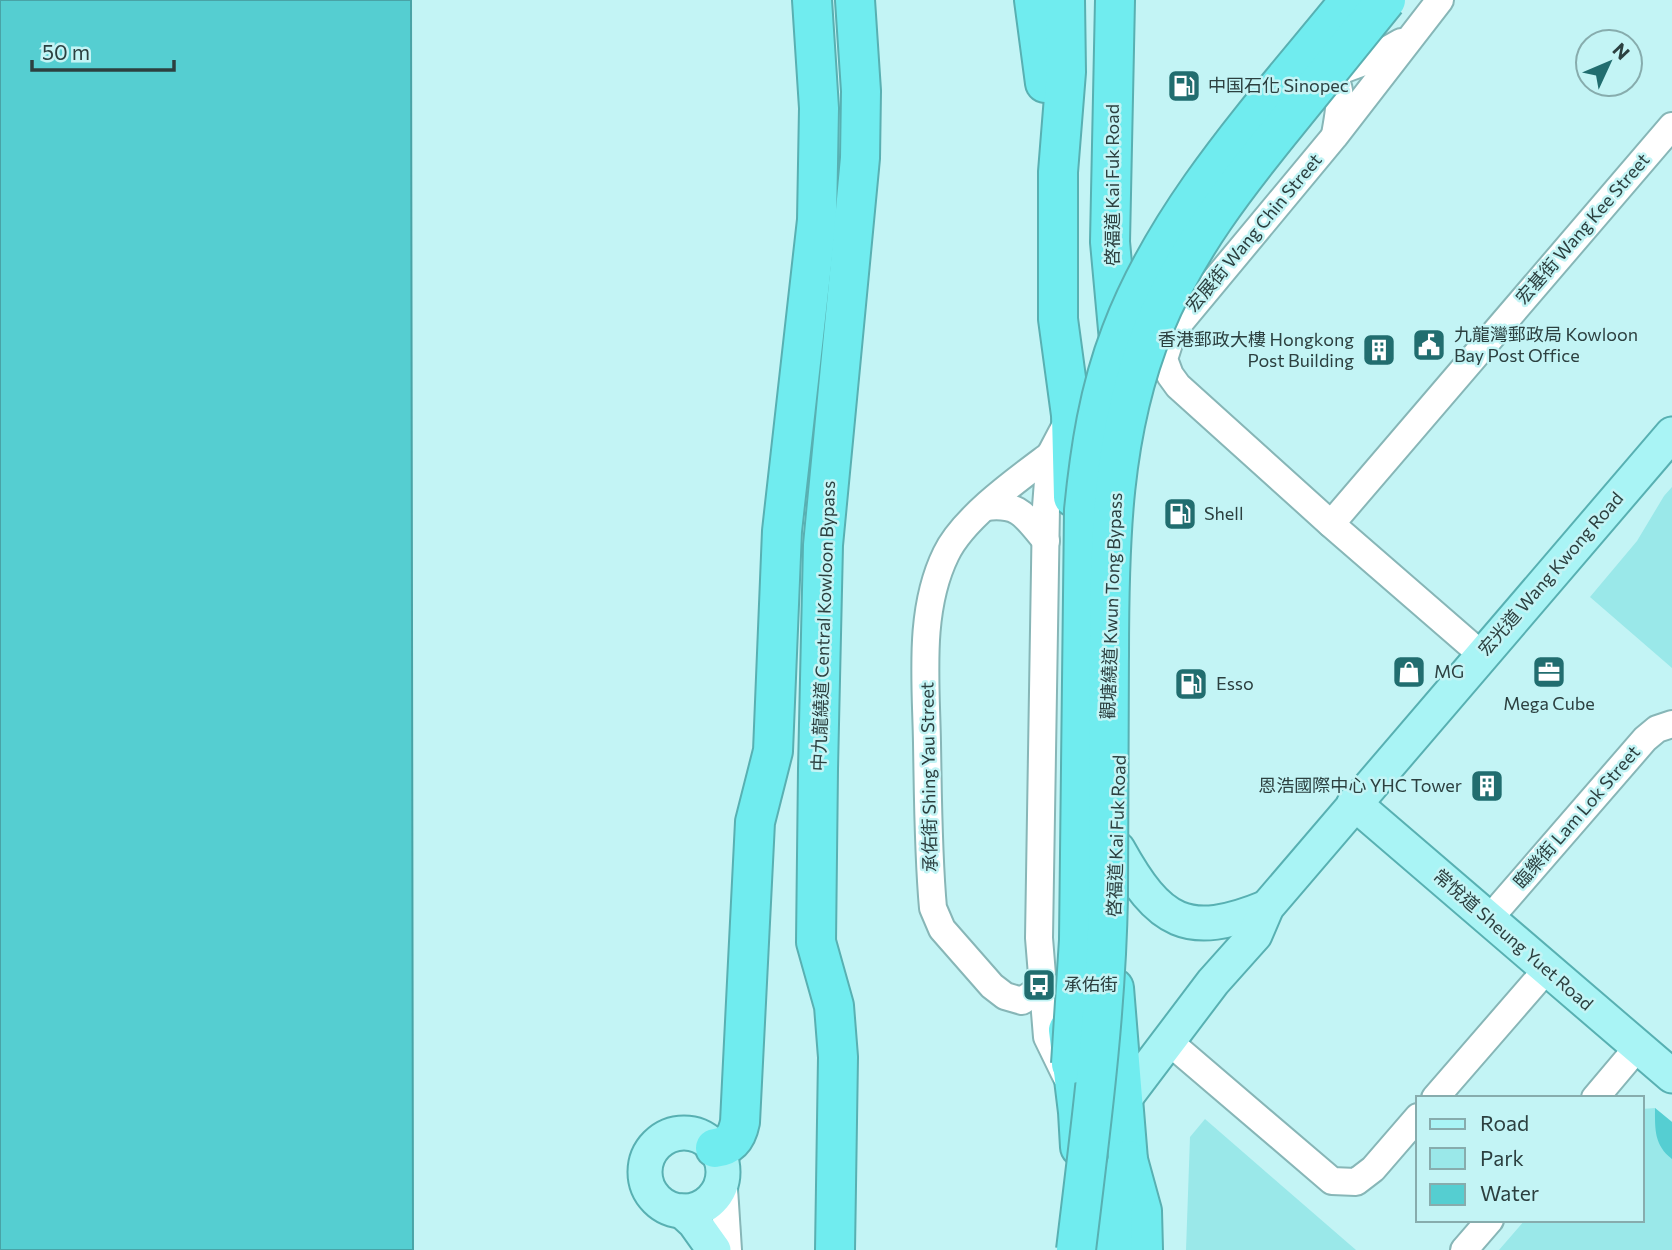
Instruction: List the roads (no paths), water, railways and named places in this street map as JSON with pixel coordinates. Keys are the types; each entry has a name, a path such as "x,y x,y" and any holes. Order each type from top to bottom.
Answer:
{"highway":[{"path":"719,1160 723,1147 737,1134 740,1122 755,822 773,751 782,531 817,220 819,108 812,0"},
{"name":"中九龍繞道 Central Kowloon Bypass","path":"835,1250 838,1057 834,1006 816,942 823,545 860,158 861,91 855,0"},
{"path":"1034,0 1058,172"},
{"path":"1065,0 1066,72 1058,172 1058,319 1071,415 1074,629 1068,1031 1082,1181 1083,1250"},
{"path":"1088,0 1088,182 1091,243 1121,367"},
{"name":"啓福道 Kai Fuk Road","path":"1115,0 1110,242 1121,367 1123,548 1114,982 1128,1160 1142,1211 1143,1250"},
{"name":"觀塘繞道 Kwun Tong Bypass","path":"1049,1250 1070,1079 1077,979 1084,510 1089,461 1105,385 1131,309 1166,242 1242,133 1347,0"},
{"name":"觀塘繞道 Kwun Tong Bypass","path":"1076,1250 1104,988 1108,896 1109,565 1116,471 1128,404 1140,365 1172,288 1207,227 1263,152 1386,0"},
{"path":"1113,1250 1112,1209 1128,1160"}],"main road":[{"name":"宏光道 Wang Kwong Road","path":"1123,1101 1213,982 1255,935 1267,906 1672,434"},
{"name":"常悅道 Sheung Yuet Road","path":"1354,803 1672,1076"},
{"path":"1118,849 1144,890 1181,921 1206,952 1213,982"},
{"path":"1181,921 1198,924 1222,922 1267,906"},
{"path":"678,1133 692,1133 702,1137 719,1160 715,1196 694,1210 682,1211 670,1209 650,1193 644,1169 647,1156 655,1145 678,1133"},
{"path":"682,1211 694,1222 713,1250"}],"street":[{"path":"1334,137 1340,90 1334,72 1305,46 1347,0"},
{"path":"1358,0 1383,35 1401,39 1412,36"},
{"name":"宏展街 Wang Chin Street","path":"1440,0 1334,137 1173,331 1164,359 1170,374 1195,403 1482,654"},
{"path":"1334,72 1369,61 1412,36"},
{"name":"宏基街 Wang Kee Street","path":"1331,524 1672,126"},
{"path":"1191,308 1190,247 1202,217 1268,136 1276,131 1283,131 1315,160"},
{"path":"1071,415 1050,455 1039,938 1047,1037 1075,1093"},
{"name":"承佑街 Shing Yau Street","path":"1042,987 1022,1000 1004,996 942,929 933,908 927,756 927,624 933,588 946,553 955,539 986,507 1050,455"},
{"path":"986,507 1004,505 1016,509 1046,541"},
{"name":"臨樂街 Lam Lok Street","path":"1489,919 1645,739 1657,729 1672,724"},
{"path":"1437,1096 1547,969"},
{"path":"1167,1040 1332,1181 1356,1182 1373,1169 1416,1119"},
{"path":"1597,1096 1638,1047"},
{"path":"719,1160 728,1250"},
{"path":"1464,1250 1488,1222"}],"water":[{"path":"0,0 411,0 413,1250 0,1250"}],"place":[{"name":"中国石化 Sinopec","path":"1184,86"},
{"name":"九龍灣郵政局 Kowloon Bay Post Office","path":"1429,345"},
{"name":"香港郵政大樓 Hongkong Post Building","path":"1379,350"},
{"name":"Shell","path":"1180,514"},
{"name":"MG","path":"1409,672"},
{"name":"Mega Cube","path":"1549,672"},
{"name":"Esso","path":"1191,684"},
{"name":"恩浩國際中心 YHC Tower","path":"1487,786"},
{"name":"承佑街","path":"1039,985"}]}
